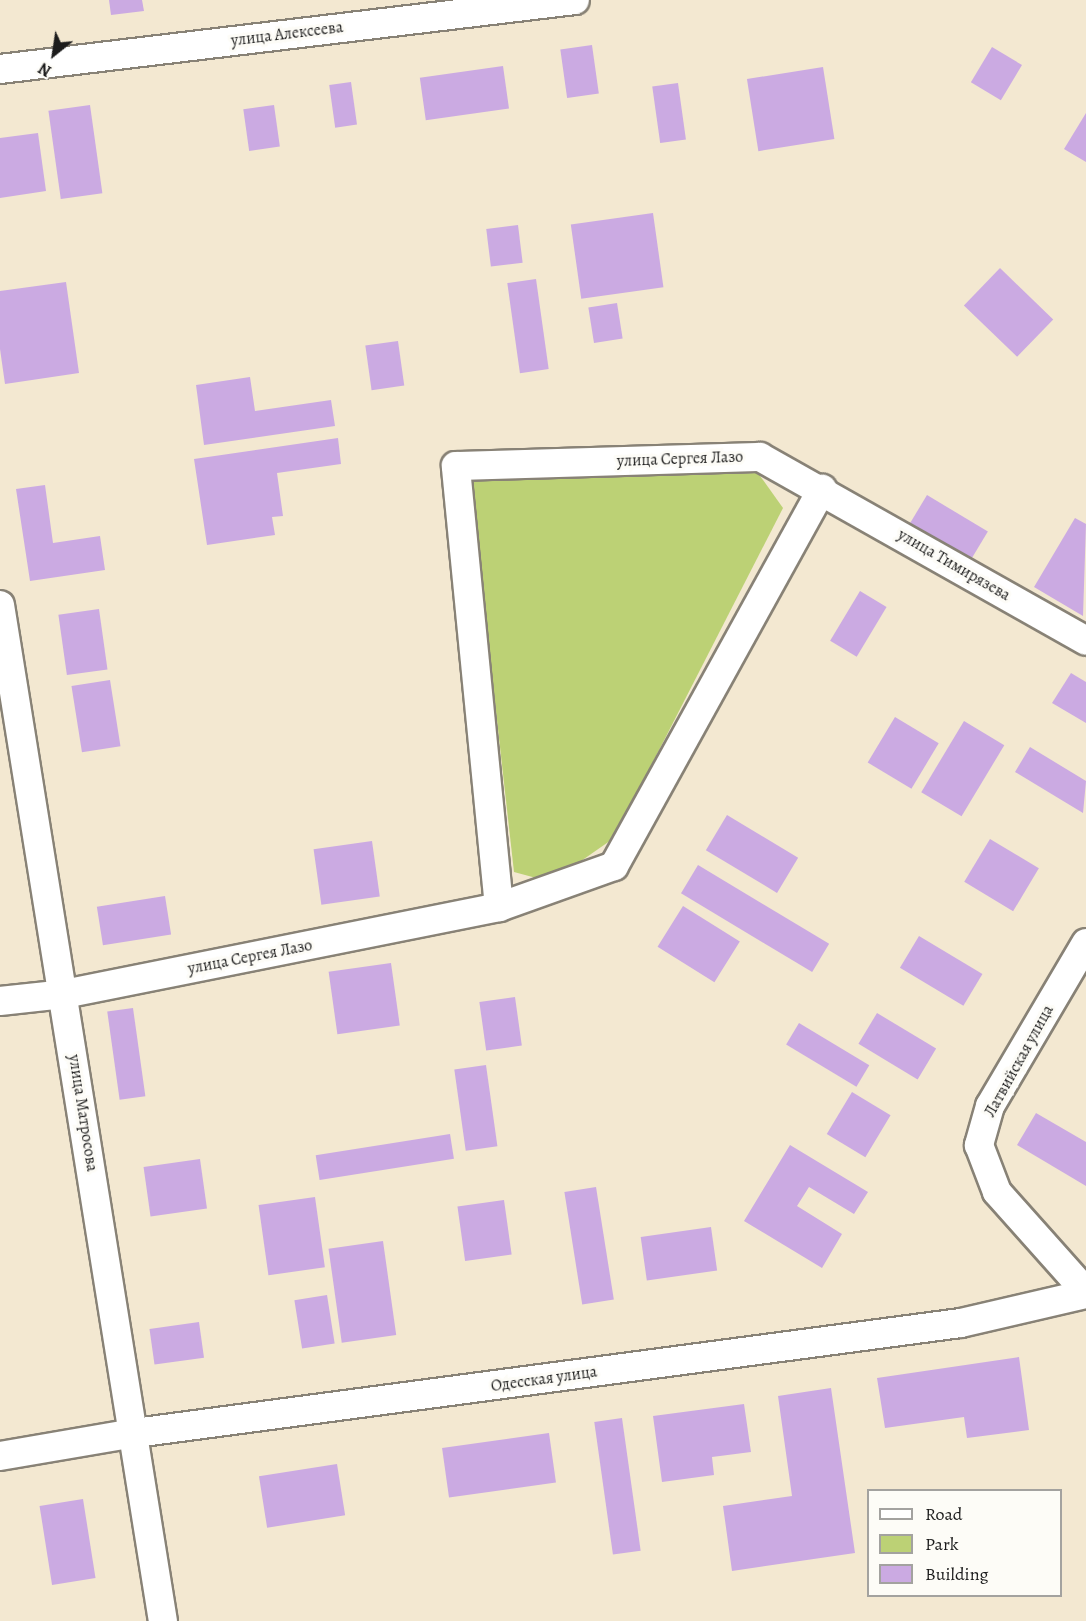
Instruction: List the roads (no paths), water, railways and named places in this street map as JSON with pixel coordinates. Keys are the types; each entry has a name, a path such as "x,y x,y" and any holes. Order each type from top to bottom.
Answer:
{"street":[{"name":"улица Алексеева","path":"0,69 575,0"},
{"name":"улица Сергея Лазо","path":"0,1001 63,994 499,907 614,866 822,489 760,457 456,466 499,907"},
{"name":"улица Тимирязева","path":"822,489 1086,641"},
{"name":"улица Матросова","path":"0,605 135,1433 163,1621"},
{"name":"Латвийская улица","path":"1086,943 990,1106 979,1145 997,1192 1086,1293"},
{"name":"Одесская улица","path":"0,1455 135,1433 961,1323 1086,1293"}]}
